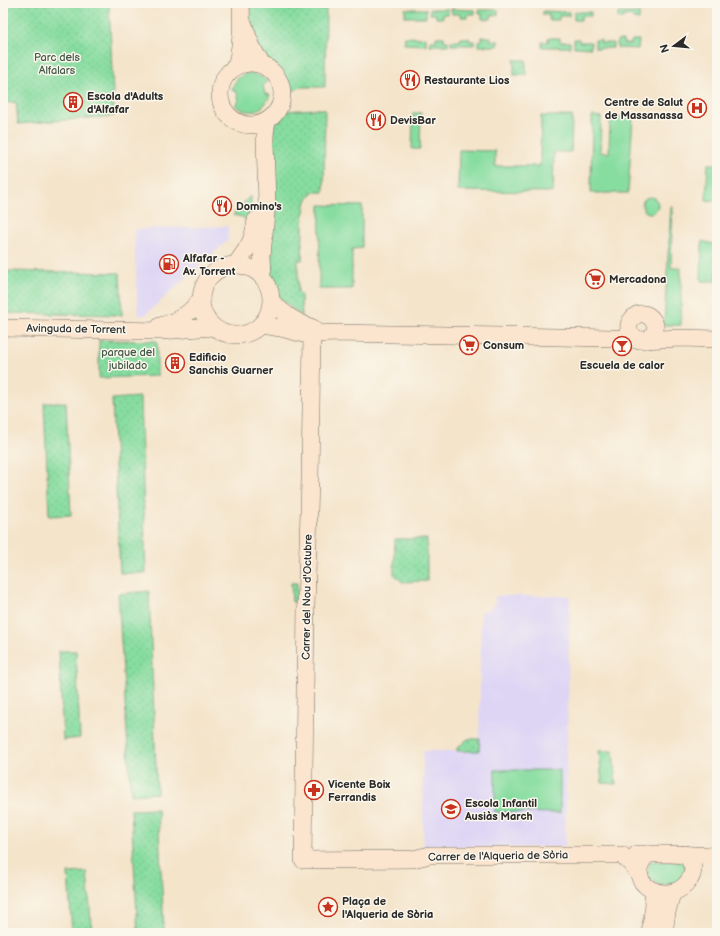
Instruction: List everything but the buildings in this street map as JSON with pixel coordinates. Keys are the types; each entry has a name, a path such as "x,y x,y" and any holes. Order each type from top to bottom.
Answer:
{"street":[{"path":"241,10 248,37 254,51 262,64 273,71 280,82 283,95 281,104 276,114 267,121 256,125 244,124 234,120 227,113 222,104 220,93 222,83 228,74 236,67 249,63 262,64"},
{"path":"236,67 240,48 241,10"},
{"path":"263,276 262,255 267,203 265,135 267,121"},
{"path":"236,264 252,240 257,218 254,144 244,124"},
{"path":"236,264 255,270 263,276 268,284 272,302 270,311 261,325 249,333 239,335 228,334 218,330 206,319 202,309 201,299 203,287 209,277 218,269 226,265 236,264"},
{"path":"148,330 181,318 197,305 201,299"},
{"path":"272,302 298,323 337,333"},
{"path":"613,338 629,325 635,316 641,314 650,317 661,331 667,335 680,338"},
{"path":"629,325 629,329 633,336 636,339 643,340 650,338 655,331 654,323"},
{"path":"261,325 312,334 337,333 613,338 643,340 717,338"},
{"name":"Avinguda de Torrent","path":"3,328 167,330 213,326"},
{"name":"Carrer del Nou d'Octubre","path":"303,860 306,606 312,334"},
{"name":"Carrer de l'Alqueria de Sòria","path":"303,860 413,859 430,854 685,854 715,856"},
{"path":"640,876 639,869 641,863 648,854"},
{"path":"622,855 632,864 646,887 653,892 672,893 682,888 688,882 694,870 691,861 685,854"},
{"name":"Carrer de l'Alqueria de Sòria","path":"694,870 702,862 715,856"},
{"path":"650,933 654,904 653,892"},
{"path":"664,933 672,893"}],"shaded area":[{"name":"Alfafar - Av. Torrent","path":"228,226 228,240 145,315 138,315 134,229"},
{"path":"495,596 570,596 565,847 423,848 423,751 479,751 481,611 489,610 495,604"}],"green space":[{"name":"Parc dels Alfalars","path":"3,3 109,3 114,116 18,124 16,102 3,103"},
{"path":"246,3 288,3 288,9 326,9 325,87 300,87 292,92 287,88 284,78 278,69 256,46"},
{"path":"405,9 426,9 426,17 405,17"},
{"path":"430,9 448,9 448,14 443,14 443,18 436,18 436,14 430,14"},
{"path":"451,9 475,10 475,14 468,14 468,17 461,17 461,14 452,14"},
{"path":"479,10 498,10 498,15 491,15 491,19 482,19 482,14 479,14"},
{"path":"543,11 569,12 569,16 559,16 559,20 549,20 549,15 543,15"},
{"path":"574,12 591,12 591,16 581,16 581,20 574,20"},
{"path":"618,13 639,13 639,20 633,19 632,16 623,16 623,19 618,19"},
{"path":"405,37 426,38 426,45 404,44"},
{"path":"436,37 444,37 444,41 448,41 448,45 430,45 430,41 436,41"},
{"path":"482,37 491,37 491,41 498,41 498,46 478,46 478,41 481,41"},
{"path":"461,38 469,38 469,41 474,41 474,45 451,45 451,41 460,41"},
{"path":"548,38 560,38 560,42 570,42 570,47 542,47 542,42 548,42"},
{"path":"574,39 579,39 579,42 591,42 591,48 574,47"},
{"path":"595,40 601,40 601,43 613,43 613,48 595,48"},
{"path":"617,40 623,40 624,44 631,44 632,40 639,40 638,49 617,48"},
{"path":"514,60 526,60 526,75 514,75"},
{"path":"249,73 259,76 267,81 263,86 265,94 270,95 264,105 260,108 246,111 235,105 239,101 237,92 232,90 234,84 242,75"},
{"path":"325,109 324,192 313,192 305,203 302,260 298,260 298,292 301,296 302,316 280,299 271,276 269,137 274,124 286,111"},
{"path":"413,113 421,113 420,149 412,149"},
{"path":"541,116 572,116 571,152 554,152 553,192 458,191 459,150 495,151 495,166 540,166"},
{"path":"592,116 601,117 600,152 609,153 610,117 633,117 628,193 591,193"},
{"path":"708,164 717,164 717,201 706,200"},
{"path":"250,196 250,224 243,217 233,215"},
{"path":"650,197 657,202 658,205 653,212 650,213 643,208 642,205 647,198"},
{"path":"320,205 362,206 362,248 352,249 352,289 319,289"},
{"path":"671,206 673,206 671,268 681,268 681,325 664,325"},
{"path":"702,241 717,245 717,281 701,281"},
{"path":"3,271 120,273 122,315 3,313"},
{"name":"parque del jubilado","path":"99,340 157,341 157,376 99,378"},
{"path":"140,397 146,573 120,573 112,399"},
{"path":"66,402 71,515 49,516 44,403"},
{"path":"395,539 427,539 427,581 402,582 394,574"},
{"path":"291,583 297,583 297,602 292,602"},
{"path":"149,591 157,793 131,795 118,594"},
{"path":"59,651 76,651 80,738 63,740"},
{"path":"468,739 480,739 479,751 457,751 457,748"},
{"path":"599,751 613,751 616,784 602,783"},
{"path":"495,770 560,770 560,813 495,812"},
{"path":"158,809 164,933 138,933 131,810"},
{"path":"650,861 683,862 687,871 676,884 659,885 651,879 647,872"},
{"path":"87,872 92,933 72,933 68,873"}],"place":[{"name":"Restaurante Lios","path":"410,80"},
{"name":"Escola d'Adults d'Alfafar","path":"73,102"},
{"name":"Centre de Salut de Massanassa","path":"697,108"},
{"name":"DevisBar","path":"376,120"},
{"name":"Domino's","path":"222,206"},
{"name":"Alfafar - Av. Torrent","path":"169,264"},
{"name":"Mercadona","path":"595,279"},
{"name":"Consum","path":"469,345"},
{"name":"Escuela de calor","path":"622,346"},
{"name":"Edificio Sanchis Guarner","path":"175,363"},
{"name":"Vicente Boix Ferrandis","path":"314,790"},
{"name":"Escola Infantil Ausiàs March","path":"451,809"},
{"name":"Plaça de l'Alqueria de Sòria","path":"328,907"}]}
